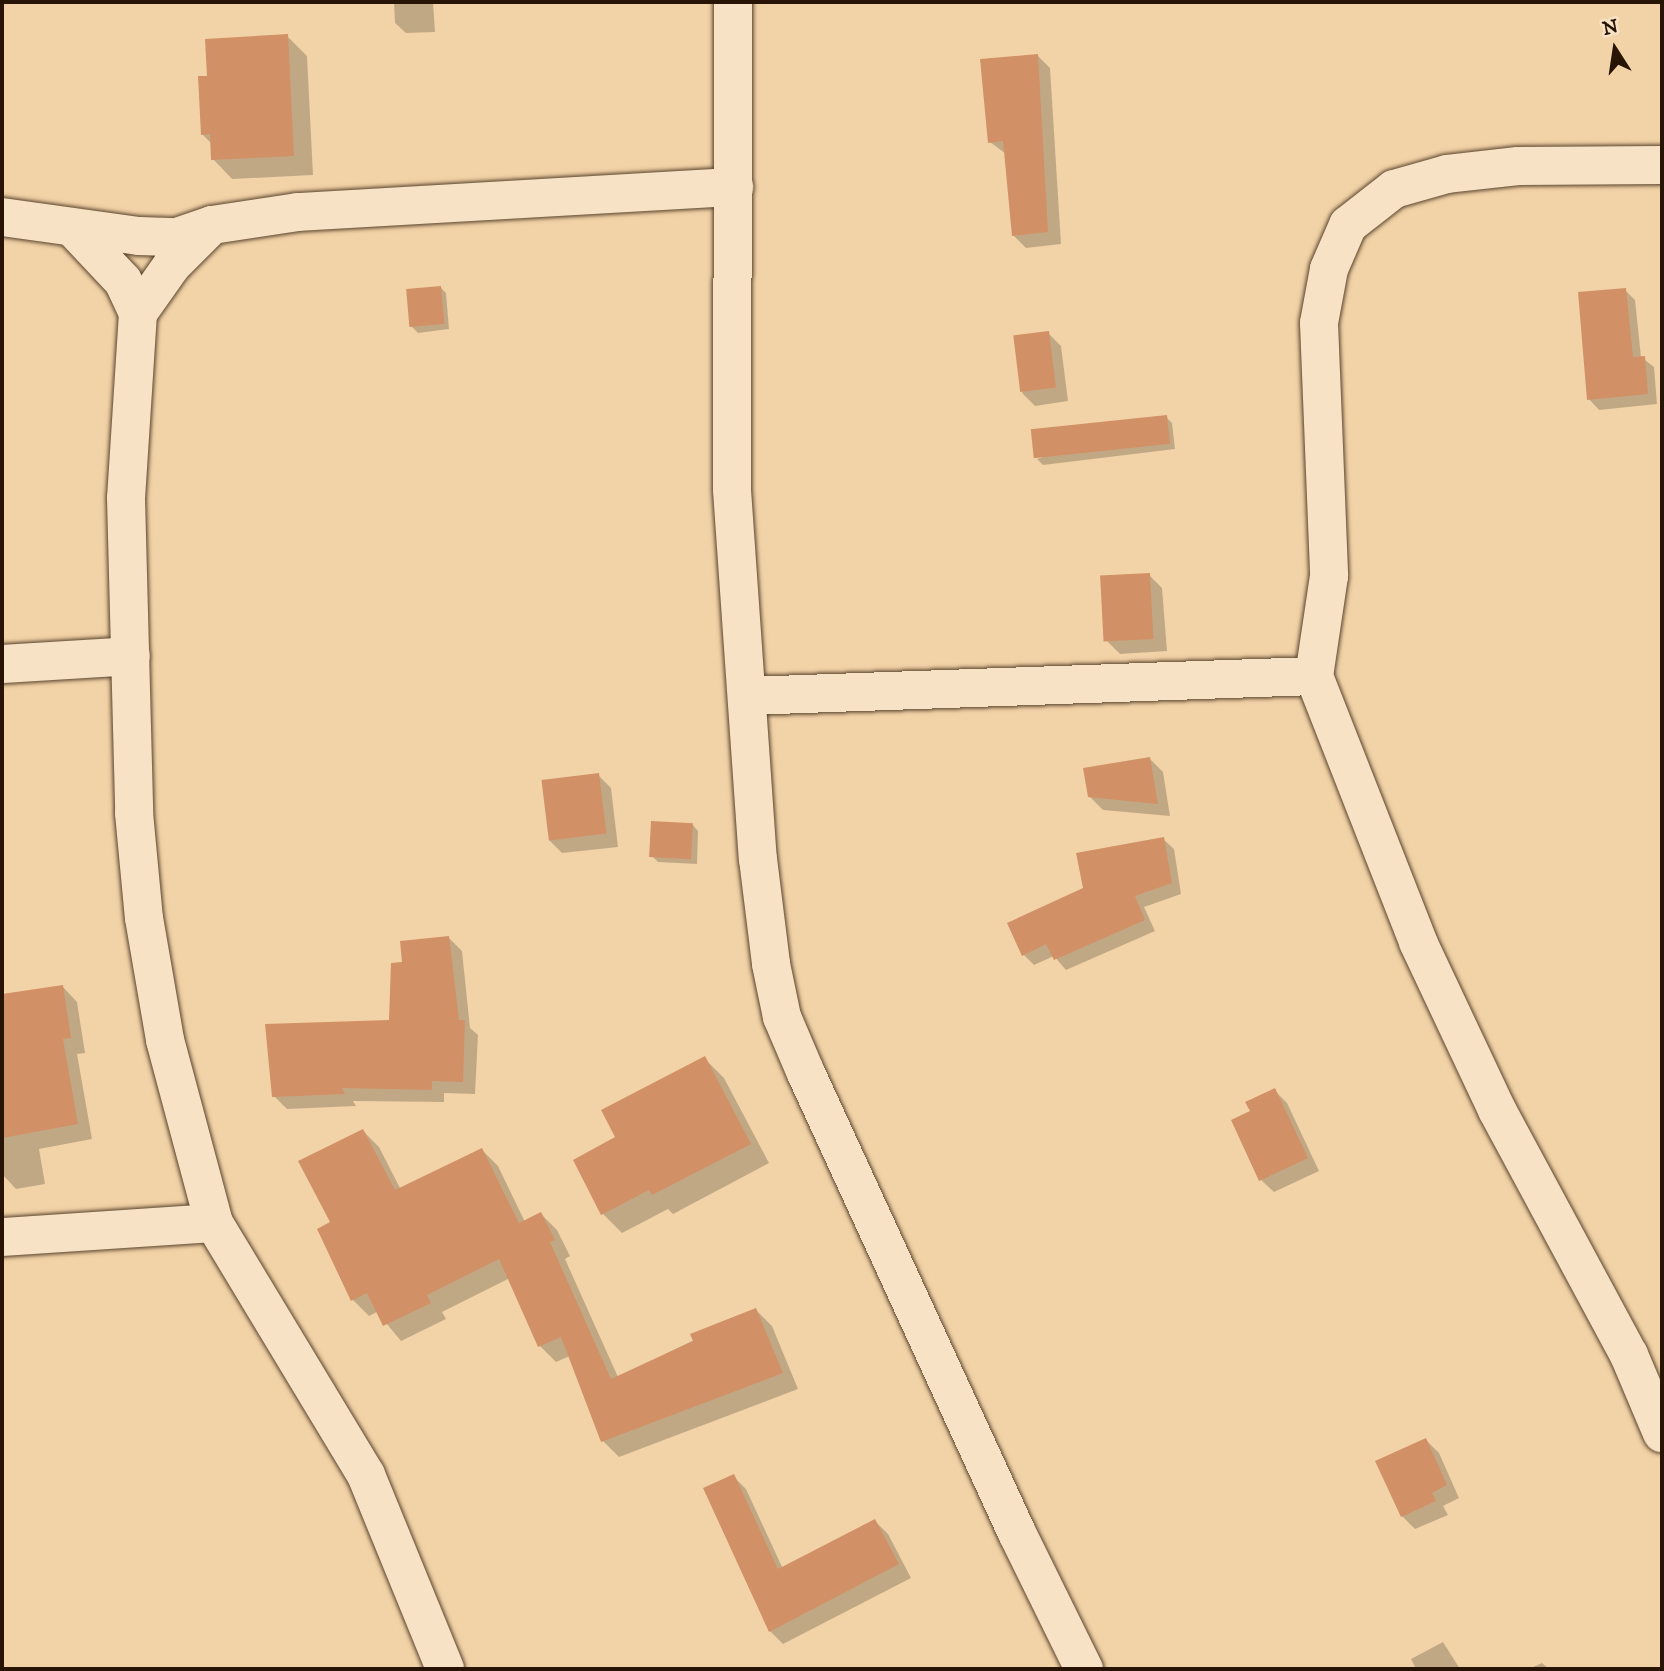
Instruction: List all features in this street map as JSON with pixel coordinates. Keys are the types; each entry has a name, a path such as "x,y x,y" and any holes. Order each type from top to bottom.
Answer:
{"street":[{"path":"733,2 733,489 758,859 782,1017 1011,1521 1084,1669"},
{"path":"1662,165 1518,166 1447,174 1394,188 1348,225 1329,269 1319,323 1329,576 1314,676 1418,942 1496,1110 1629,1355 1662,1433"},
{"path":"2,217 74,228 177,237 212,225 298,212 734,187"},
{"path":"138,313 172,265 212,225"},
{"path":"74,228 123,281 138,313 126,498 134,813 145,918 165,1040 214,1223 366,1475 445,1669"},
{"path":"2,664 131,656"},
{"path":"747,696 1314,676"},
{"path":"2,1237 214,1223"}],"building":[{"path":"288,34 294,156 211,160 210,134 201,135 198,76 207,76 205,39"},
{"path":"1038,54 1048,232 1012,236 1003,141 988,143 980,59"},
{"path":"441,286 444,324 409,327 406,289"},
{"path":"1626,288 1633,357 1645,356 1648,394 1587,400 1578,292"},
{"path":"1049,331 1056,388 1020,392 1013,335"},
{"path":"1167,415 1170,444 1034,458 1031,429"},
{"path":"1150,573 1153,639 1104,642 1100,576"},
{"path":"1150,757 1158,804 1088,797 1083,768"},
{"path":"599,773 606,834 549,841 541,780"},
{"path":"651,821 693,823 691,859 649,857"},
{"path":"1164,837 1172,883 1135,896 1145,920 1054,960 1046,944 1022,956 1007,923 1083,888 1076,853"},
{"path":"449,936 459,1020 465,1020 463,1082 432,1081 432,1090 342,1088 345,1094 272,1097 265,1024 389,1020 391,963 402,962 400,941"},
{"path":"63,985 71,1038 63,1039 78,1124 2,1138 2,994"},
{"path":"705,1056 751,1144 652,1195 649,1190 601,1215 573,1160 615,1137 601,1110"},
{"path":"1275,1088 1308,1158 1259,1181 1231,1120 1250,1111 1245,1102"},
{"path":"363,1129 395,1190 482,1148 519,1223 541,1212 555,1240 550,1242 611,1379 693,1341 690,1334 756,1308 783,1373 601,1442 561,1337 538,1347 499,1259 427,1295 431,1303 383,1326 367,1293 351,1301 317,1229 330,1222 298,1161"},
{"path":"1426,1438 1447,1485 1432,1493 1436,1501 1401,1517 1375,1461"},
{"path":"734,1474 778,1569 875,1519 899,1564 769,1632 703,1488"}]}
